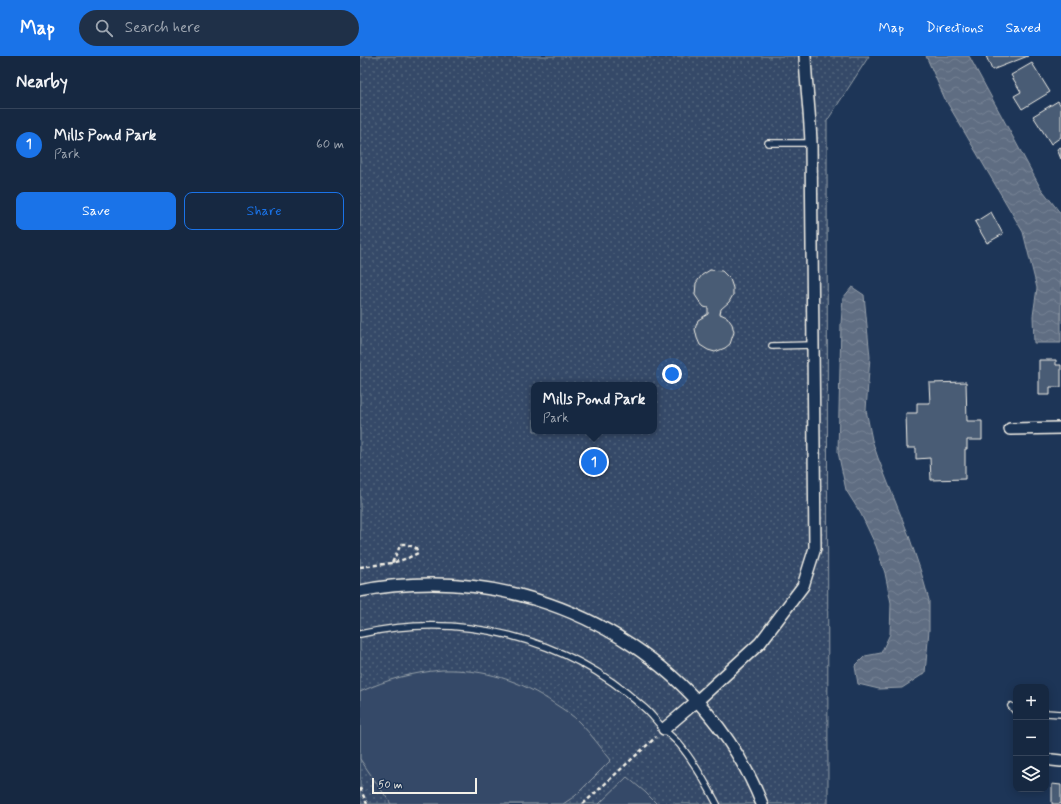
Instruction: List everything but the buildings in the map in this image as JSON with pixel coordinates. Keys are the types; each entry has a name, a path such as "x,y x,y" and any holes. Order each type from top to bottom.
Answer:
{"street":[{"path":"664,729 760,643 803,586 816,548 811,143 807,59"},
{"path":"1010,429 1061,428"},
{"path":"360,591 398,586 447,584 496,590 558,606 609,630 633,645 666,672 697,701 715,722 731,745 746,769 762,804"}],"lane":[{"path":"768,143 811,143"},
{"path":"772,346 813,345"},
{"path":"360,634 400,627 426,625 479,629 530,641 579,661 602,675 644,707 679,744 694,764 717,804"},
{"path":"1049,713 1061,714"}],"path":[{"path":"360,567 392,563 408,558 418,553 416,548 406,544 401,544 392,563"},
{"path":"583,804 664,729"},
{"path":"360,788 367,804"}],"shaded area":[{"path":"360,56 869,56 827,121 828,804 360,804"},
{"path":"442,670 458,670 487,674 515,682 529,688 574,718 588,732 611,760 575,796 563,804 391,804 360,759 360,692 400,677"},
{"path":"627,777 645,792 657,804 599,804"}],"water":[{"path":"926,56 969,56 1040,187 1061,214 1061,343 1034,343 1033,316 1037,288 1023,232 945,99"},
{"path":"852,287 864,295 870,357 866,410 872,440 909,536 929,600 929,630 925,673 902,688 879,689 858,684 855,666 865,656 881,653 890,634 891,603 885,573 876,546 861,514 846,490 838,452 843,298"}],"place":[{"name":"Mills Pond Park","path":"594,462"}]}
